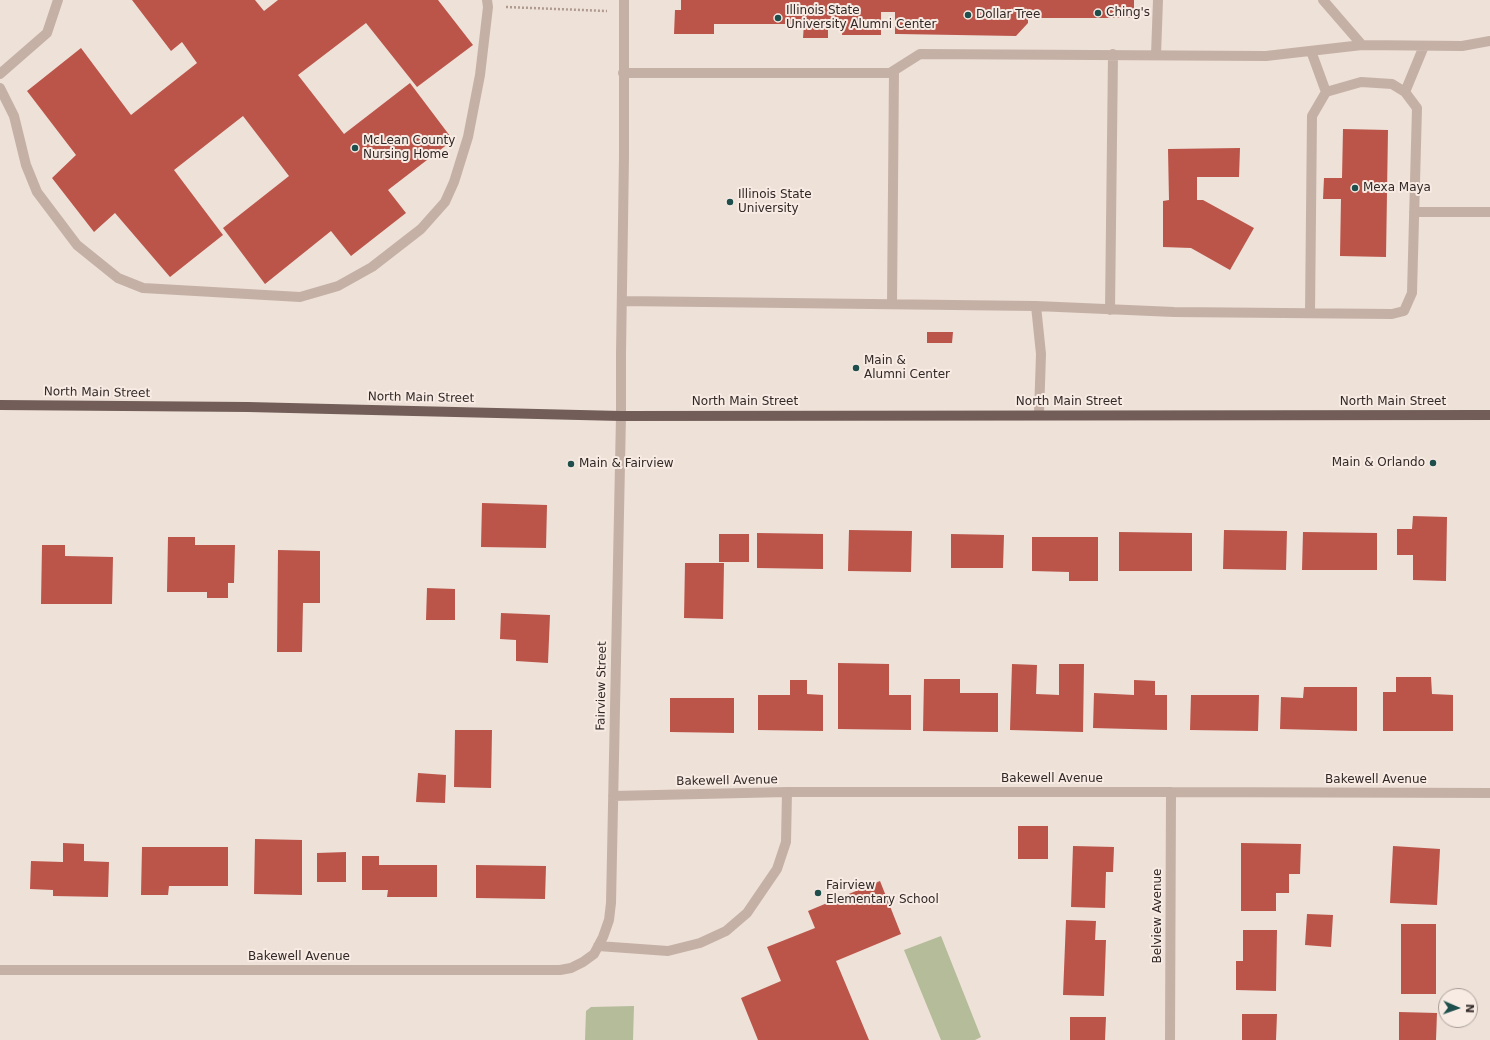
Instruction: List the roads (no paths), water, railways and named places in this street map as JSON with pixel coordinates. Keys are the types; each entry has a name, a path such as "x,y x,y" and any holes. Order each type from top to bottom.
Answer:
{"main road":[{"name":"North Main Street","path":"0,404 256,407 621,416 1039,414 1490,415"}],"street":[{"path":"0,74 47,33 58,0"},
{"name":"Fairview Street","path":"596,950 603,938 609,920 611,903 621,416 624,0"},
{"path":"1156,55 1158,0"},
{"path":"1323,0 1362,45"},
{"path":"0,88 14,116 26,165 38,192 77,245 118,278 143,288 300,297 338,286 372,267 421,229 445,202 454,182 468,137 480,75 487,3"},
{"path":"624,73 890,73 920,54 1266,56 1362,45 1462,46 1490,41"},
{"path":"1405,92 1424,46"},
{"path":"1311,51 1326,92"},
{"path":"1110,310 1113,54"},
{"path":"892,304 894,71"},
{"path":"622,302 1036,306 1174,312 1392,314 1404,311 1412,293 1417,108 1405,92 1392,84 1361,82 1326,92 1312,116 1310,313"},
{"path":"1414,212 1490,212"},
{"path":"1036,306 1041,354 1039,414"},
{"path":"596,950 668,951 700,943 726,931 747,913 777,869 786,842 787,792"},
{"name":"Bakewell Avenue","path":"613,796 787,792 1490,793"},
{"name":"Belview Avenue","path":"1170,1040 1172,792"},
{"name":"Bakewell Avenue","path":"0,970 560,970 577,965 596,950"}],"place":[{"name":"Ching's","path":"1098,13"},
{"name":"Dollar Tree","path":"968,15"},
{"name":"Illinois State University Alumni Center","path":"778,18"},
{"name":"McLean County Nursing Home","path":"355,148"},
{"name":"Mexa Maya","path":"1355,188"},
{"name":"Illinois State University","path":"730,202"},
{"name":"Main & Alumni Center","path":"856,368"},
{"name":"Main & Orlando","path":"1433,463"},
{"name":"Main & Fairview","path":"571,464"},
{"name":"Fairview Elementary School","path":"818,893"}]}
